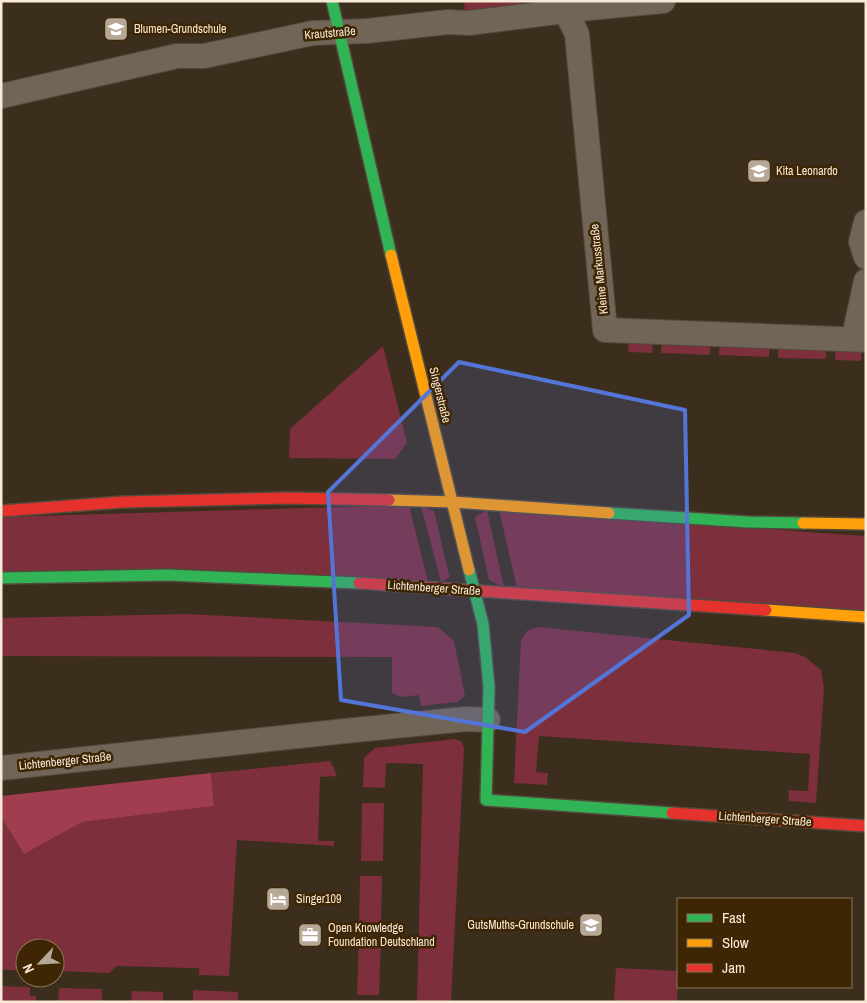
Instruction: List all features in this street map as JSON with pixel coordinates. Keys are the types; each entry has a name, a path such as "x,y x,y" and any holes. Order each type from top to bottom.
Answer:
{"main road":[{"name":"Singerstraße","path":"332,1 407,322 482,624 488,677 486,800"},
{"path":"1,511 123,502 287,498 453,502 748,522 866,524"},
{"name":"Lichtenberger Straße","path":"1,578 108,575 250,577 866,616"},
{"name":"Lichtenberger Straße","path":"486,800 866,826"}],"street":[{"name":"Krautstraße","path":"1,96 177,56 204,56 313,33 448,22 468,23 565,7 589,8 663,1"},
{"name":"Kleine Markusstraße","path":"565,7 577,34 605,330 861,333 866,281"},
{"path":"866,222 862,242 866,257"},
{"name":"Lichtenberger Straße","path":"1,768 373,728 466,719 488,720"}],"highlighted area":[{"path":"459,362 685,410 689,615 525,732 341,700 328,492"}],"shaded area":[{"path":"464,1 521,1 519,5 465,11"},
{"path":"629,336 653,337 652,353 628,352"},
{"path":"662,337 711,339 710,355 661,353"},
{"path":"720,340 769,341 769,357 719,355"},
{"path":"778,342 826,344 826,359 778,358"},
{"path":"836,344 862,345 861,361 835,360"},
{"path":"383,346 407,443 395,459 289,458 290,429"},
{"path":"409,505 428,582 1,572 1,517"},
{"path":"421,506 434,511 449,575 449,578 441,582"},
{"path":"487,510 504,587 489,580 475,517"},
{"path":"499,510 866,536 866,612 517,588"},
{"path":"187,614 438,627 454,641 465,696 457,702 421,706 419,695 401,697 392,693 392,657 1,656 1,618"},
{"path":"538,627 795,653 805,657 821,670 824,688 816,803 789,801 788,790 808,791 810,754 539,736 536,772 548,773 547,785 514,783 521,640 527,631"},
{"path":"455,739 461,741 464,748 451,1002 417,1002 423,764 386,763 385,788 363,787 364,758 375,748"},
{"path":"330,761 337,776 320,777 318,841 334,841 334,846 237,840 229,976 199,975 199,968 117,966 109,973 65,971 65,938 15,938 15,970 1,970 1,817 24,854 81,822 214,806 211,773"},
{"path":"211,773 214,806 82,822 24,854 1,817 1,796"},
{"path":"362,803 384,803 383,861 361,861"},
{"path":"360,876 382,876 381,923 359,922"},
{"path":"359,938 381,938 379,995 357,995"},
{"path":"616,968 677,971 677,1002 614,1002"},
{"path":"1,986 30,988 30,996 36,996 36,1002 1,1002"},
{"path":"59,988 102,989 102,1002 58,1002"},
{"path":"193,990 238,992 238,1002 193,1002"},
{"path":"132,991 163,992 163,1002 131,1002"}],"traffic: fast":[{"path":"332,1 391,255"},
{"path":"609,513 748,522 803,523"},
{"path":"469,570 483,624 489,687 486,800 672,813"},
{"path":"1,578 167,575 359,583"}],"traffic: slow":[{"path":"391,255 469,570"},
{"path":"389,500 453,502 609,513"},
{"path":"803,523 866,524"},
{"path":"766,610 866,617"}],"traffic: jam":[{"path":"1,511 123,502 287,498 389,500"},
{"path":"359,583 766,610"},
{"path":"672,813 866,826"}],"place":[{"name":"Blumen-Grundschule","path":"116,29"},
{"name":"Kita Leonardo","path":"759,171"},
{"name":"Singer109","path":"278,899"},
{"name":"GutsMuths-Grundschule","path":"591,925"},
{"name":"Open Knowledge Foundation Deutschland","path":"310,935"}]}
